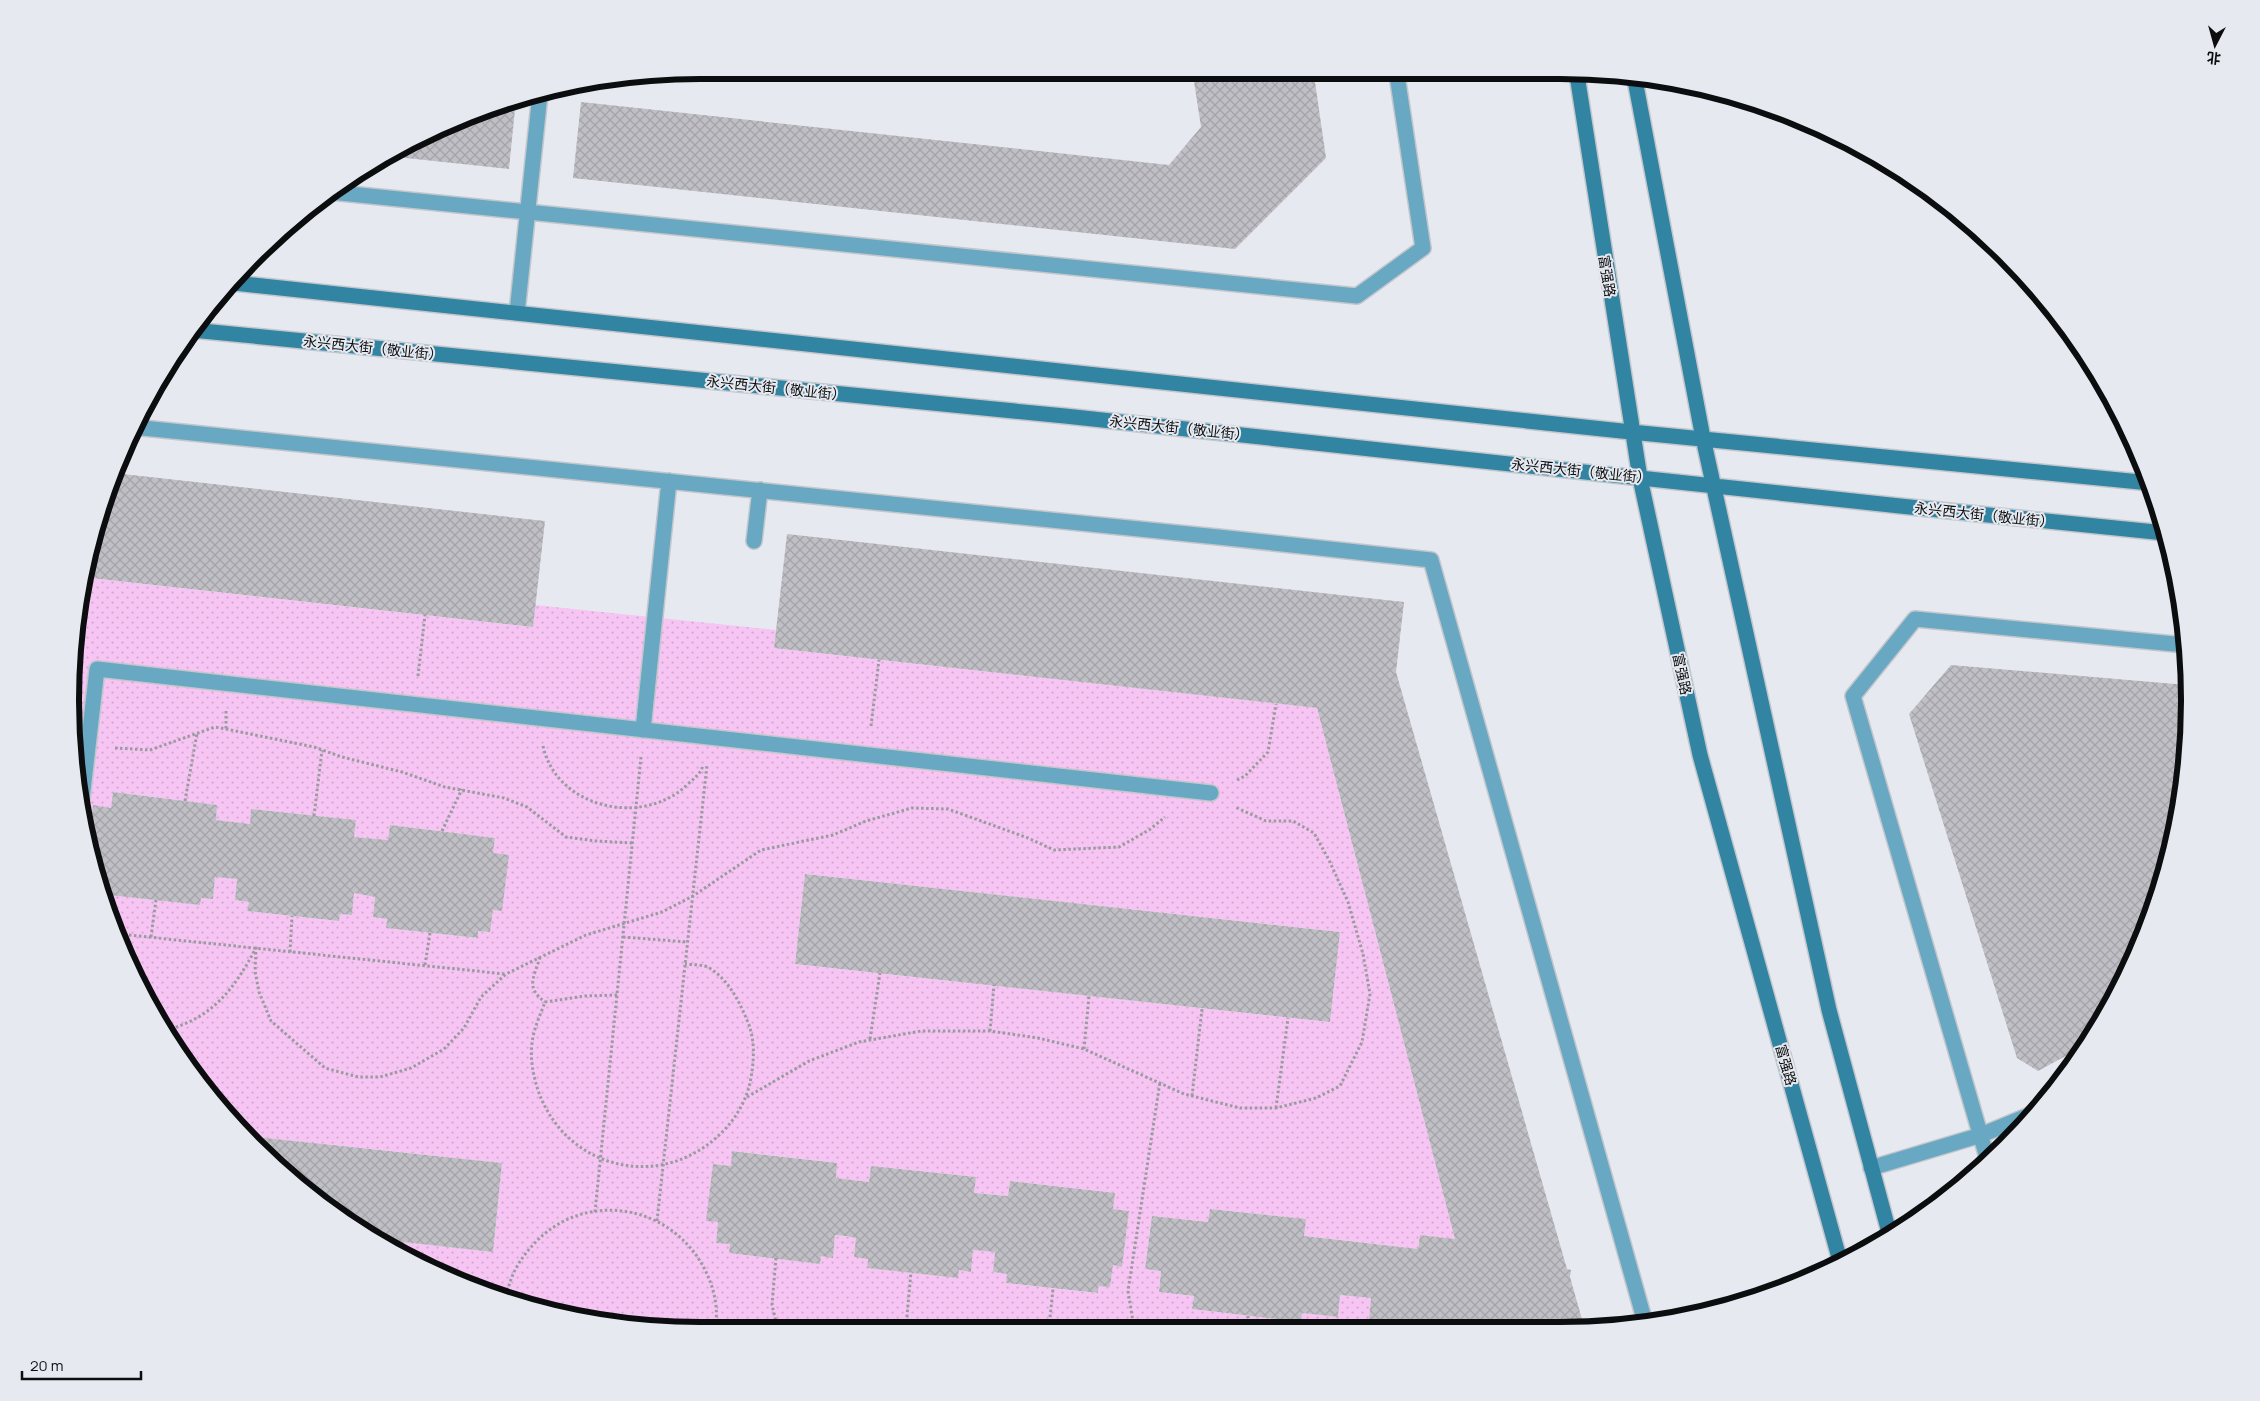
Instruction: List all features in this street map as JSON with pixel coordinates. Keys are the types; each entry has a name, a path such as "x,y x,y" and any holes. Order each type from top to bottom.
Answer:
{"main road":[{"name":"富强路","path":"1578,79 1631,432 1700,755 1839,1256"},
{"path":"1636,83 1703,438 1829,1010 1888,1228"},
{"path":"240,284 1631,432 2141,482"},
{"name":"永兴西大街（敬业街）","path":"201,331 1065,416 2158,532"}],"lane":[{"path":"342,193 1358,296 1423,248 1398,79"},
{"path":"517,313 539,100"},
{"path":"142,428 1431,560 1643,1317"},
{"path":"643,730 668,481"},
{"path":"754,541 760,490"},
{"path":"1986,1152 1853,696 1915,619 2178,644"},
{"path":"84,783 97,669 1211,793"},
{"path":"1871,1168 1981,1136 2017,1120"}],"path":[{"path":"416,704 425,615"},
{"path":"868,754 879,660"},
{"path":"1211,793 1245,776 1268,752 1276,704"},
{"path":"537,718 546,761 566,785 592,802 622,809 652,805 680,792 702,772 710,737"},
{"path":"89,746 150,750 215,727 322,750 402,772 445,787 504,798 527,807 566,836 596,841 632,843"},
{"path":"595,1212 643,730"},
{"path":"185,801 197,733"},
{"path":"657,1221 710,737"},
{"path":"314,816 322,750"},
{"path":"256,948 255,971 259,992 271,1021 325,1068 358,1077 380,1077 411,1068 444,1049 464,1028 481,997 506,974 586,935 662,912 693,896 760,850 832,835 866,820 912,808 948,809 1019,834 1054,850 1119,847 1149,830 1172,812 1177,788"},
{"path":"442,832 462,789"},
{"path":"747,1097 809,1061 870,1039 921,1031 990,1031 1038,1038 1084,1049 1192,1096 1240,1108 1276,1108 1316,1098 1340,1086 1362,1042 1370,994 1363,954 1348,902 1314,832 1293,821 1266,822 1211,793"},
{"path":"151,937 156,900"},
{"path":"290,952 292,916"},
{"path":"425,965 430,933"},
{"path":"125,935 506,974"},
{"path":"623,937 688,942"},
{"path":"173,1028 183,1026 206,1014 239,980 256,948"},
{"path":"540,956 532,983 535,994 545,1002 585,996 616,995"},
{"path":"545,1002 532,1038 533,1075 546,1111 570,1141 600,1159 634,1167 670,1164 702,1151 729,1127 747,1097 754,1062 750,1027 736,995 710,968 685,964"},
{"path":"870,1039 880,974"},
{"path":"990,1031 994,985"},
{"path":"1084,1049 1089,996"},
{"path":"1192,1096 1202,1009"},
{"path":"1276,1108 1288,1018"},
{"path":"1133,1322 1128,1291 1160,1082"},
{"path":"508,1291 520,1260 543,1233 574,1216 595,1212 609,1210 644,1215 675,1231 699,1256 713,1287 716,1321 722,1322"},
{"path":"776,1258 772,1306 776,1322"},
{"path":"906,1322 911,1272"},
{"path":"1050,1322 1053,1289"},
{"path":"1248,1316 1248,1322"}],"shaded area":[{"path":"91,578 533,627 535,605 776,630 774,648 1317,708 1455,1239 1420,1235 1418,1249 1304,1236 1305,1219 1210,1209 1208,1222 1152,1216 1145,1269 1161,1271 1159,1292 1194,1296 1192,1309 1301,1322 660,1321 619,1317 579,1310 501,1289 463,1275 394,1241 493,1252 502,1163 258,1137 207,1079 162,1011 126,938 111,895 200,905 201,898 213,899 215,877 237,879 235,900 249,902 247,911 339,921 340,914 352,915 354,893 375,897 373,917 387,919 386,928 477,938 478,931 490,932 493,910 502,911 493,853 495,838 390,825 388,840 354,837 356,820 252,809 250,824 216,820 217,805 113,792 111,808 93,806 91,822 84,782 79,700 84,619","holes":["805,874 1340,932 1330,1022 795,964","733,1151 837,1163 836,1178 869,1182 871,1166 975,1177 974,1193 1008,1196 1010,1181 1114,1193 1113,1209 1129,1211 1122,1266 1113,1265 1110,1287 1098,1286 1097,1293 1006,1283 1007,1274 993,1272 995,1252 973,1250 971,1272 959,1270 958,1278 867,1268 868,1259 856,1238 835,1235 833,1257 821,1256 820,1264 729,1253 730,1244 716,1242 718,1222 707,1220 713,1164 731,1166"]},
{"path":"1340,1295 1371,1298 1369,1319 1404,1322 1301,1322 1302,1313 1338,1317"}],"building":[{"path":"1194,79 1315,79 1326,158 1235,249 573,178 581,102 1169,165 1201,127"},
{"path":"515,108 509,169 399,157 463,126"},
{"path":"122,474 545,521 533,627 91,578 100,540"},
{"path":"787,534 1404,602 1396,672 1567,1269 1571,1270 1570,1277 1583,1321 1404,1322 1369,1319 1371,1298 1340,1295 1338,1317 1302,1313 1301,1322 1192,1309 1194,1296 1159,1292 1161,1271 1145,1269 1152,1216 1208,1222 1210,1209 1306,1219 1304,1236 1418,1249 1420,1235 1455,1239 1317,708 774,648"},
{"path":"1951,665 2181,684 2180,741 2176,782 2169,822 2160,861 2134,938 2098,1011 2071,1053 2038,1071 2017,1058 1909,714"},
{"path":"113,792 217,805 216,820 250,824 251,809 356,820 354,837 388,840 390,825 495,838 493,853 509,855 502,911 493,910 490,932 478,931 478,938 386,928 387,919 373,917 375,897 354,893 352,915 340,914 339,921 247,911 249,902 235,900 237,879 215,877 213,899 201,898 200,905 111,895 110,886 108,886 100,861 91,822 93,805 111,808"},
{"path":"805,874 1340,932 1330,1022 795,964"},
{"path":"258,1137 502,1163 493,1252 394,1241 322,1194"},
{"path":"732,1151 837,1163 836,1178 869,1182 871,1166 976,1177 974,1193 1008,1196 1010,1181 1115,1193 1113,1209 1129,1211 1122,1267 1113,1265 1110,1287 1098,1286 1098,1293 1006,1283 1007,1274 993,1272 995,1252 973,1250 971,1272 959,1270 958,1278 867,1268 868,1259 854,1257 856,1238 845,1236 835,1235 833,1258 821,1256 820,1264 729,1253 730,1244 716,1243 718,1222 706,1221 713,1164 731,1166"}]}
